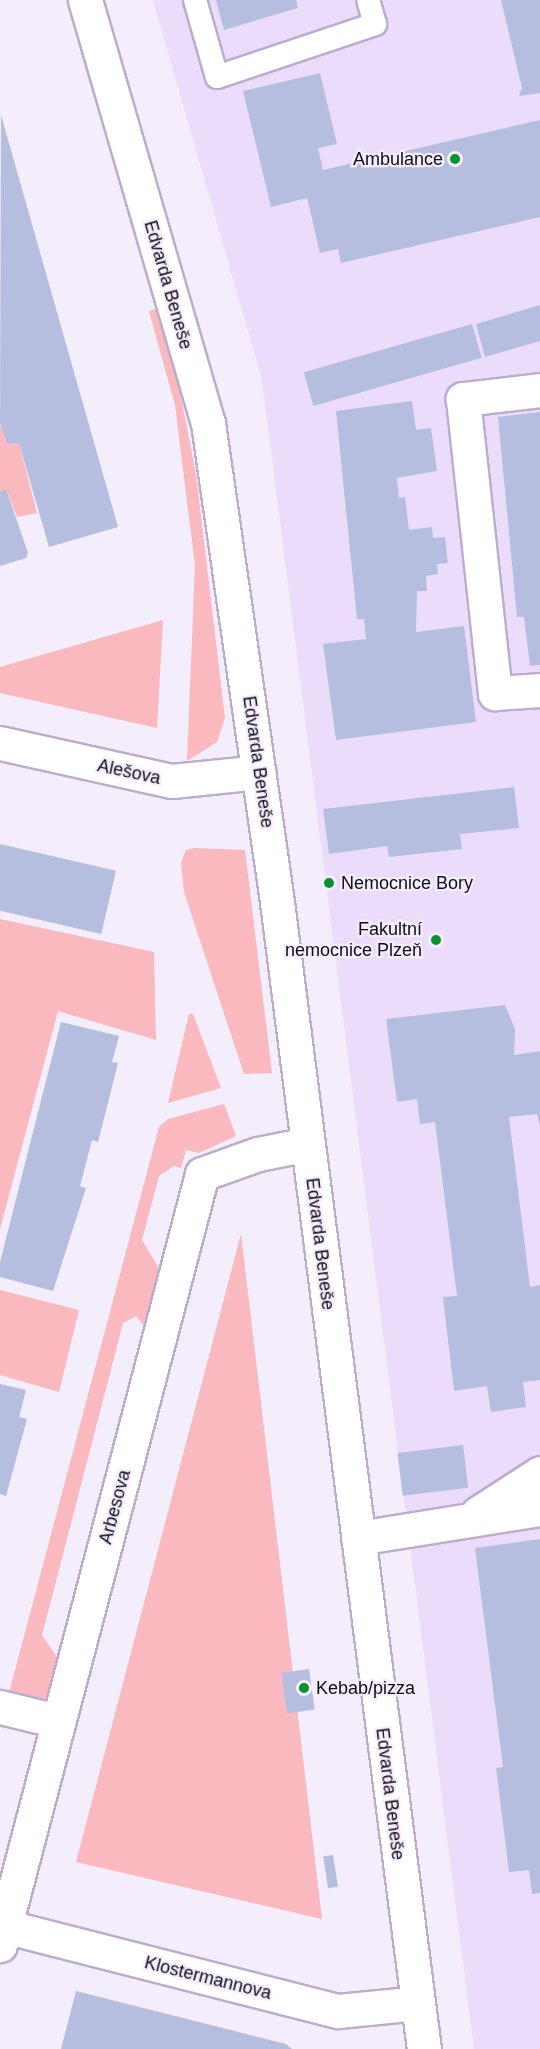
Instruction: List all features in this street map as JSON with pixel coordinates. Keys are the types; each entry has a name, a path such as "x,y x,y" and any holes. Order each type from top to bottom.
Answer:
{"street":[{"name":"Edvarda Beneše","path":"85,0 208,423 259,772 424,2049"},
{"path":"540,390 463,399 495,693 540,690"},
{"name":"Alešova","path":"0,743 172,781 259,772"},
{"name":"Arbesova","path":"2,1932 202,1174 258,1154 308,1144"},
{"path":"469,1519 540,1473"},
{"path":"358,1538 540,1509"},
{"path":"0,1707 58,1721"},
{"name":"Klostermannova","path":"2,1932 339,2011 418,2002"}],"lane":[{"path":"195,0 217,77 375,24 368,0"},
{"path":"469,1519 540,1489"}],"shaded area":[{"name":"Fakultní nemocnice Plzeň","path":"153,0 540,0 540,2049 474,2049 262,380"},
{"path":"163,306 196,474 225,718 217,742 187,761 195,565 175,405 149,311"},
{"path":"0,424 7,444 19,443 37,513 17,517 6,489 0,491"},
{"path":"163,620 157,728 0,693 0,667"},
{"path":"194,848 245,850 272,1073 244,1074 184,892 181,862 186,850"},
{"path":"0,919 154,952 156,1040 58,1011 0,1229"},
{"path":"189,1014 193,1014 221,1088 168,1103"},
{"path":"224,1104 236,1136 199,1153 186,1150 181,1168 174,1166 159,1176 142,1240 166,1280 148,1331 136,1316 123,1323 42,1635 61,1663 58,1691 39,1702 9,1693 159,1127 168,1119"},
{"path":"241,1234 322,1919 76,1862"},
{"path":"0,1290 79,1310 59,1392 0,1375"}],"building":[{"path":"216,0 296,0 298,8 224,30"},
{"path":"501,0 540,0 540,93 519,96 522,88"},
{"name":"Ambulance","path":"320,73 337,144 318,148 323,170 540,120 540,217 341,263 338,249 320,253 307,198 271,207 243,91"},
{"path":"1,115 118,527 49,547 19,443 7,444 0,423"},
{"path":"540,305 540,341 485,357 476,324"},
{"path":"472,324 482,358 313,406 304,372"},
{"path":"412,401 416,430 431,428 437,471 397,478 399,498 405,497 409,530 432,527 433,538 445,537 448,563 437,564 438,574 426,576 427,591 417,591 416,632 464,626 476,722 336,740 323,644 366,639 364,619 357,619 336,411"},
{"path":"540,412 540,665 530,666 524,617 517,617 498,417"},
{"path":"6,489 28,553 26,558 0,566 0,491"},
{"path":"514,787 519,828 460,834 462,849 389,857 387,846 329,854 323,809"},
{"path":"0,844 116,871 101,934 0,911"},
{"path":"505,1005 515,1029 514,1055 540,1051 540,1126 537,1114 509,1117 530,1287 540,1285 540,1380 523,1382 526,1407 491,1412 487,1386 454,1391 443,1297 457,1296 435,1122 420,1124 417,1099 397,1102 386,1019"},
{"path":"61,1022 119,1036 112,1062 118,1063 98,1142 92,1140 80,1186 86,1188 53,1291 0,1277 0,1262"},
{"path":"0,1384 26,1390 19,1417 27,1419 6,1496 0,1494"},
{"path":"463,1445 468,1488 403,1496 397,1453"},
{"path":"540,1539 540,1893 532,1894 529,1870 509,1872 496,1768 503,1767 475,1548"},
{"path":"309,1669 315,1710 287,1713 281,1673"},
{"path":"333,1855 338,1887 328,1888 323,1857"},
{"path":"76,1991 286,2044 292,2049 61,2049"}],"place":[{"name":"Ambulance","path":"455,159"},
{"name":"Nemocnice Bory","path":"329,883"},
{"name":"Fakultní nemocnice Plzeň","path":"436,940"},
{"name":"Kebab/pizza","path":"304,1688"}]}
